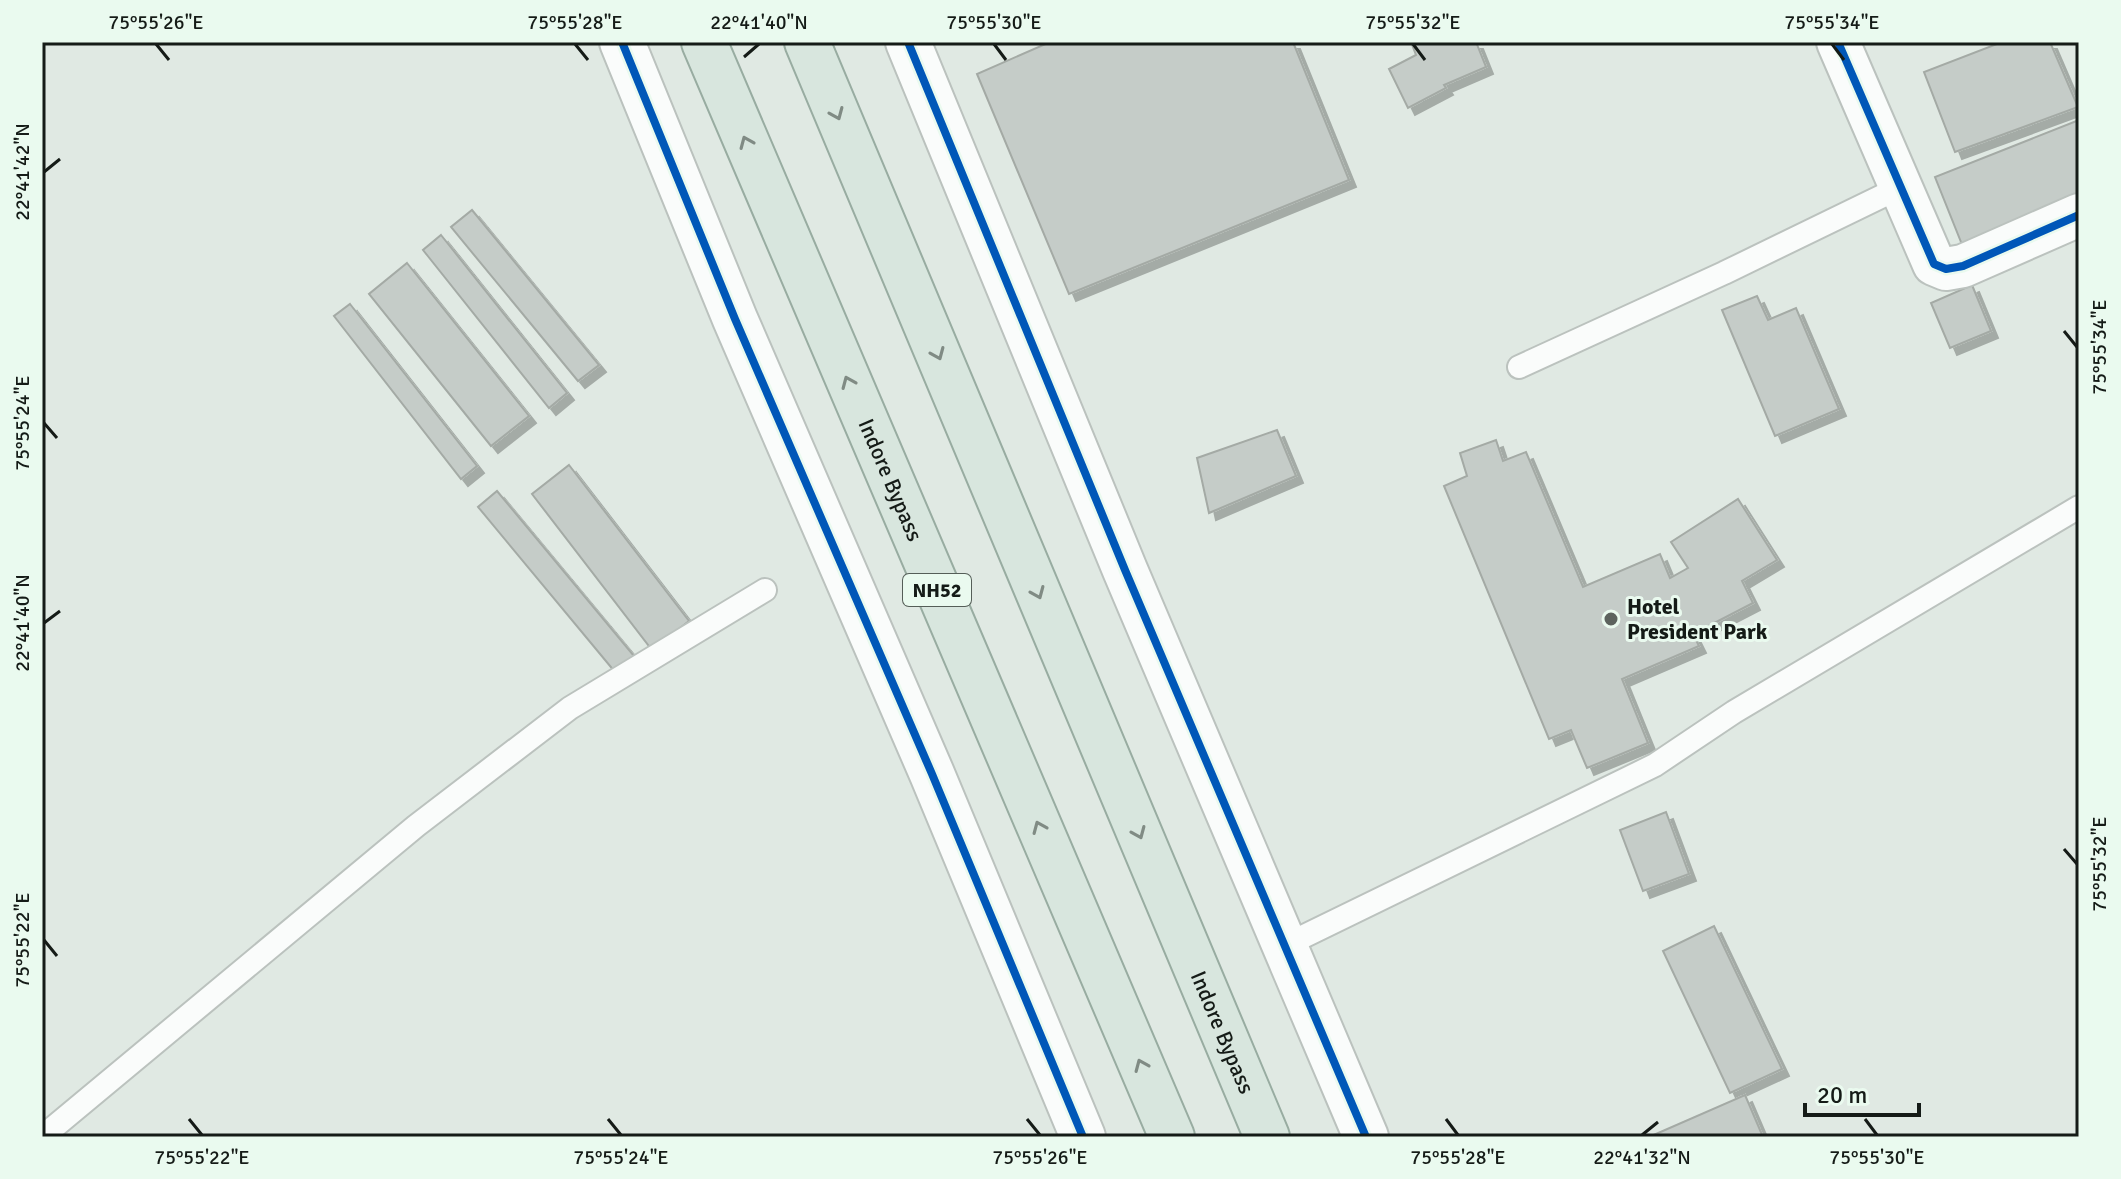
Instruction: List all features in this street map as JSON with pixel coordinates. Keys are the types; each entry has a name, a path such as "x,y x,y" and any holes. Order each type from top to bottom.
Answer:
{"highway":[{"name":"Indore Bypass","path":"704,42 1172,1137"},
{"name":"Indore Bypass","path":"807,42 1267,1137"}],"street":[{"path":"622,42 735,319 932,774 1083,1137"},
{"path":"1838,42 1934,264 1946,269 1963,266 2079,215"},
{"path":"920,46 1131,584 1366,1137"}],"lane":[{"path":"1519,367 1901,187"},
{"path":"1286,945 1655,765 1734,712 2079,507"},
{"path":"42,1137 416,826 570,708 765,590"}],"building":[{"path":"1050,42 1293,42 1349,180 1069,294 977,74"},
{"path":"1411,42 1476,42 1486,67 1444,85 1446,88 1408,108 1389,69 1416,55"},
{"path":"2002,42 2050,42 2078,107 1955,152 1924,72"},
{"path":"2079,120 2079,207 1965,252 1935,177"},
{"path":"472,210 599,365 578,381 451,227"},
{"path":"441,235 567,393 549,408 423,250"},
{"path":"407,263 529,416 491,446 369,294"},
{"path":"1972,285 1991,331 1950,348 1931,303"},
{"path":"1757,296 1768,320 1796,308 1839,409 1775,436 1722,310"},
{"path":"350,304 477,466 461,479 334,316"},
{"path":"1277,430 1296,476 1209,513 1197,458"},
{"name":"Hotel President Park","path":"1496,440 1503,461 1526,452 1583,587 1660,554 1670,578 1688,568 1671,542 1738,499 1777,560 1742,581 1753,603 1693,634 1699,646 1622,679 1648,743 1587,768 1571,730 1549,739 1444,486 1467,476 1460,453"},
{"path":"569,465 689,621 652,650 532,494"},
{"path":"497,491 639,662 620,678 478,507"},
{"path":"1666,812 1689,874 1643,891 1620,830"},
{"path":"1714,926 1782,1069 1730,1093 1663,951"},
{"path":"1745,1095 1763,1137 1649,1137"}],"cycle path":[{"path":"622,42 735,319 932,774 1083,1137"},
{"path":"908,42 1125,570 1366,1137"},
{"path":"1838,42 1934,264 1946,269 1963,266 2079,215"}],"place":[{"name":"Hotel President Park","path":"1611,619"}]}
